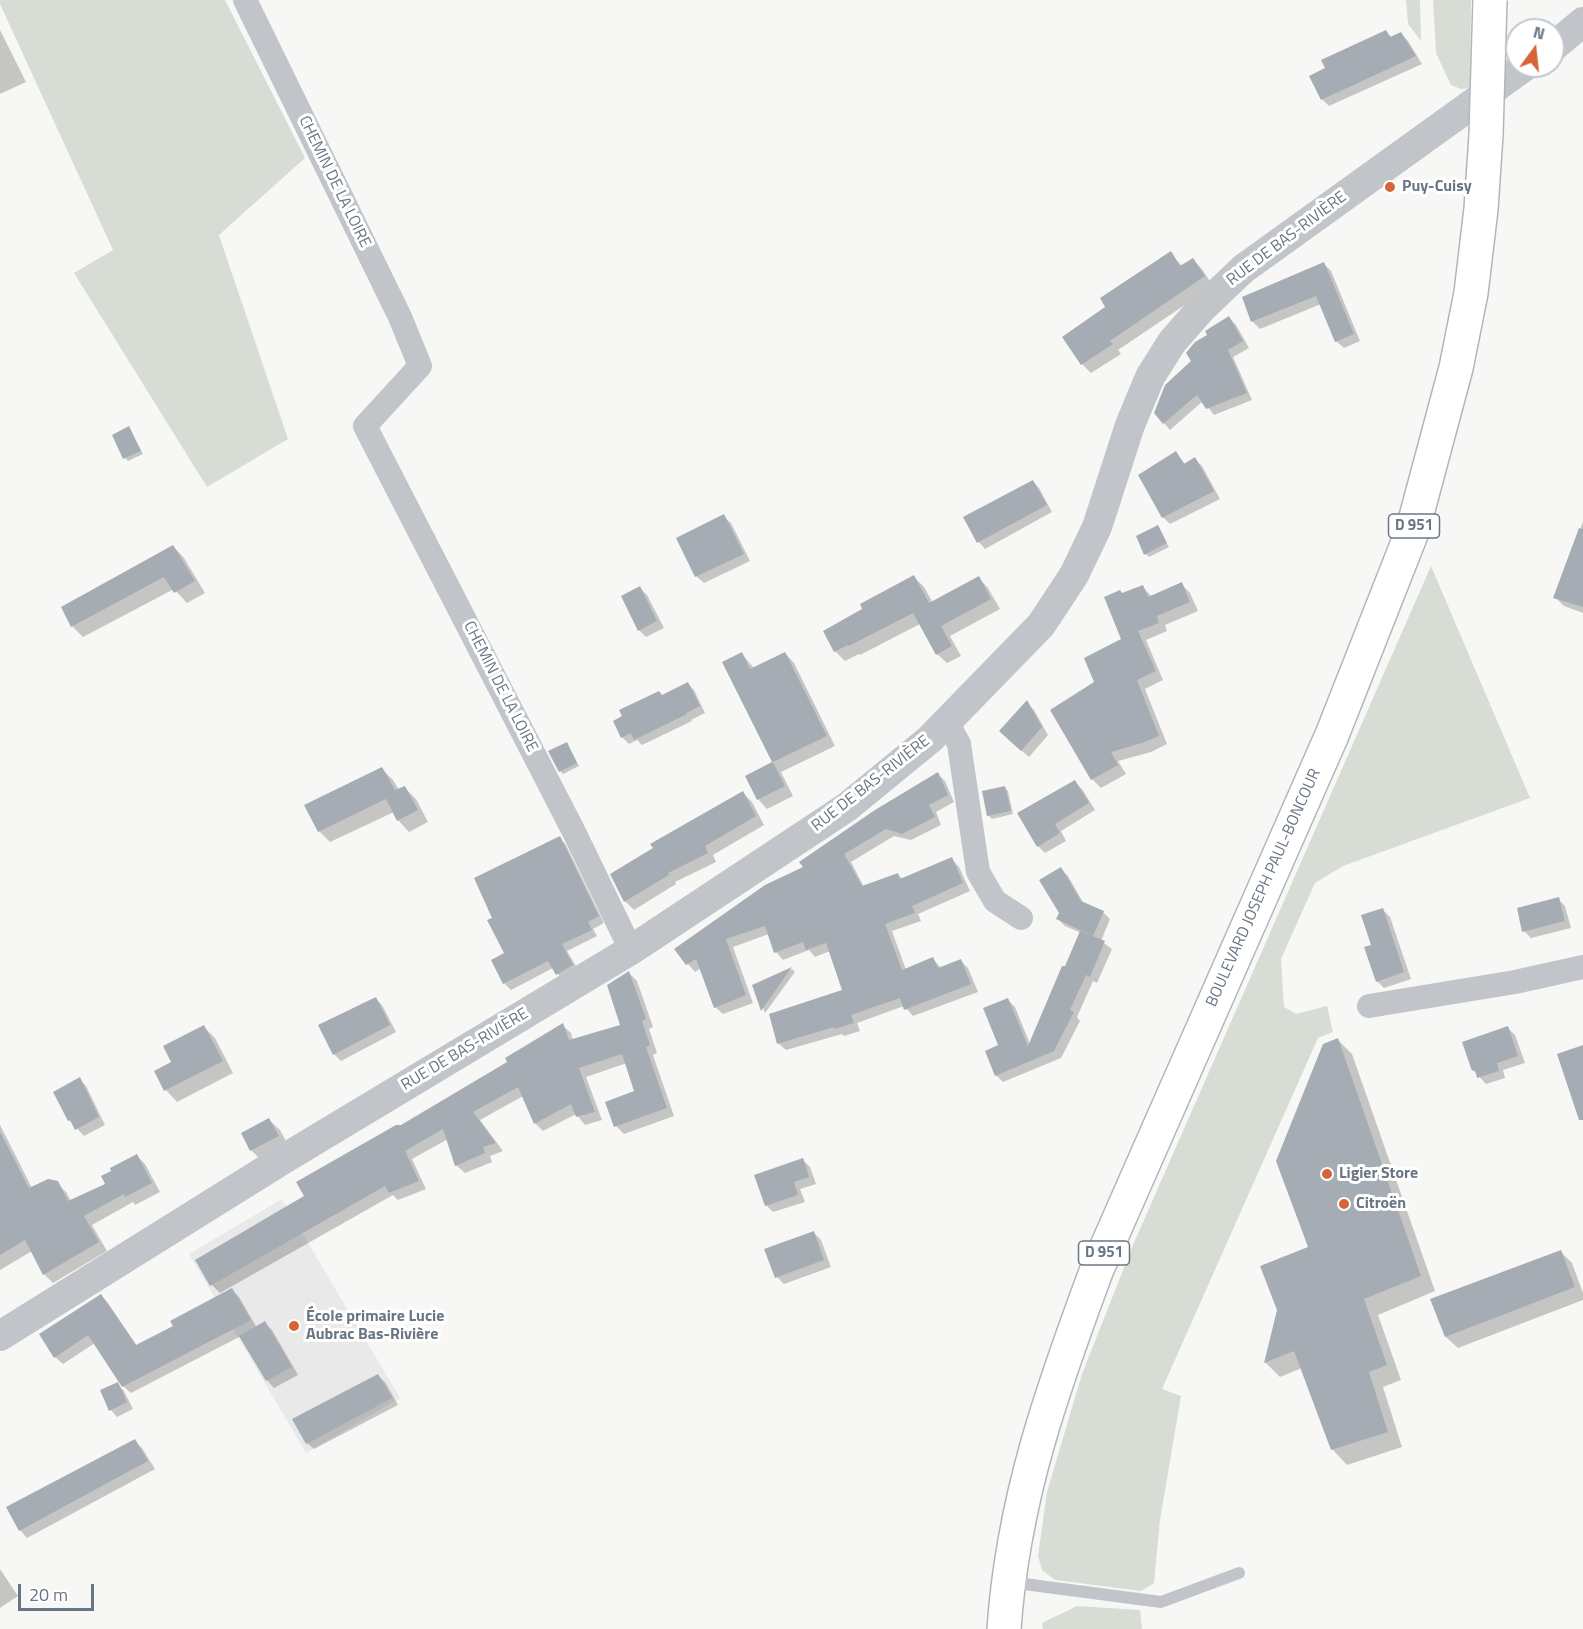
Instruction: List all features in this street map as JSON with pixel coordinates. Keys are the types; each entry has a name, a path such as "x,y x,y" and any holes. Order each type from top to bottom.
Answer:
{"main road":[{"name":"BOULEVARD JOSEPH PAUL-BONCOUR","path":"1004,1629 1007,1582 1022,1498 1045,1414 1097,1269 1332,735 1412,532 1456,368 1471,292 1481,209 1486,135 1490,0"}],"street":[{"name":"CHEMIN DE LA LOIRE","path":"245,0 400,317 420,366 365,426 574,832 631,950"},
{"path":"1565,36 1583,22"},
{"name":"RUE DE BAS-RIVIÈRE","path":"0,1336 282,1160 631,950 847,807 930,740 1041,624 1074,575 1097,527 1130,425 1150,377 1172,342 1201,309 1243,269 1507,78"},
{"path":"947,722 959,744 978,872 995,901 1022,918"},
{"path":"1369,1006 1515,982 1583,967"}],"lane":[{"path":"1007,1582 1161,1602 1239,1573"}],"shaded area":[{"path":"0,0 225,0 305,158 219,235 288,439 207,487 74,273 113,250"},
{"path":"1406,0 1420,0 1421,41 1408,24"},
{"path":"1433,0 1471,0 1470,88 1461,89 1451,85 1436,53"},
{"path":"1431,566 1530,798 1343,866 1315,883 1281,959 1284,1007 1296,1014 1327,1006 1333,1032 1318,1038 1162,1389 1181,1396 1160,1520 1154,1583 1141,1591 1055,1580 1042,1570 1038,1556 1047,1492 1082,1374 1133,1245"},
{"name":"École primaire Lucie Aubrac Bas-Rivière","path":"282,1199 400,1398 306,1453 189,1254"},
{"path":"1077,1606 1140,1610 1142,1629 1043,1629 1042,1623"}],"building":[{"path":"1386,30 1390,37 1401,32 1416,56 1321,100 1309,76 1325,68 1321,60"},
{"path":"1171,251 1180,266 1193,258 1205,276 1110,341 1113,344 1081,365 1062,337 1105,307 1100,298"},
{"path":"1324,262 1354,334 1335,342 1316,296 1251,322 1242,297"},
{"path":"1229,316 1243,341 1228,350 1247,393 1206,409 1197,395 1163,424 1154,413 1165,385 1191,361 1186,353 1195,342 1207,335 1205,331"},
{"path":"129,426 141,451 123,459 112,435"},
{"path":"1176,451 1184,464 1195,457 1214,491 1162,518 1138,475"},
{"path":"1033,480 1047,505 977,543 963,517"},
{"path":"724,514 744,554 695,577 676,538"},
{"path":"1158,525 1167,543 1144,555 1136,536"},
{"path":"1579,528 1583,529 1583,607 1553,598"},
{"path":"173,545 195,581 174,593 164,577 71,627 61,607"},
{"path":"914,575 929,603 979,576 991,599 941,626 952,646 936,655 913,613 834,652 823,631 862,609 860,604"},
{"path":"1182,582 1190,602 1157,616 1159,623 1138,631 1156,671 1137,680 1159,736 1111,752 1118,765 1091,780 1050,710 1094,682 1084,658 1121,639 1104,597 1120,590 1122,593 1143,585 1148,597"},
{"path":"640,586 657,621 638,631 621,596"},
{"path":"742,652 750,669 785,652 827,736 773,762 785,786 757,800 745,776 772,762 722,662"},
{"path":"688,682 700,706 634,740 631,733 621,738 613,721 622,716 619,710 659,691 662,695"},
{"path":"1027,700 1042,727 1021,751 999,731"},
{"path":"567,742 577,763 559,772 548,751"},
{"path":"382,767 395,790 405,786 418,810 397,821 386,799 318,832 304,805"},
{"path":"938,772 948,795 929,805 935,817 902,834 886,829 844,854 862,886 898,873 900,879 952,857 963,883 912,906 915,913 885,924 902,970 933,957 938,968 961,959 971,984 904,1010 900,998 851,1015 854,1023 777,1044 769,1014 842,990 826,943 806,950 803,942 774,953 765,926 726,939 746,995 714,1008 696,959 686,965 674,949 765,885 803,867 799,862 875,810"},
{"path":"1075,780 1089,803 1055,824 1060,833 1037,847 1017,813"},
{"path":"1005,786 1011,811 987,816 982,791"},
{"path":"743,791 756,816 705,846 708,853 668,873 669,875 624,902 610,874 653,848 650,844"},
{"path":"560,836 599,916 588,922 592,930 562,944 573,965 556,975 548,961 503,984 491,960 504,953 487,920 492,918 474,878"},
{"path":"1061,867 1081,901 1104,911 1093,936 1056,919 1059,913 1039,880"},
{"path":"1559,897 1565,921 1522,932 1517,908"},
{"path":"1383,908 1404,972 1376,982 1364,947 1371,945 1361,915"},
{"path":"1080,931 1105,941 1090,977 1086,975 1070,1010 1074,1012 1054,1051 995,1076 985,1051 998,1045 983,1008 1008,998 1028,1046 1062,966 1065,966"},
{"path":"792,967 761,1011 752,985"},
{"path":"629,971 646,1019 642,1021 650,1045 646,1047 667,1108 614,1127 605,1102 634,1091 622,1054 579,1068 595,1112 576,1117 571,1104 534,1124 518,1087 473,1112 496,1143 483,1147 485,1153 455,1166 443,1129 405,1151 419,1181 389,1193 385,1186 210,1286 195,1260 304,1196 296,1182 396,1125 401,1125 507,1062 505,1058 563,1023 569,1040 620,1025 607,985"},
{"path":"376,997 390,1025 333,1055 318,1025"},
{"path":"204,1025 223,1061 164,1091 154,1071 171,1062 163,1046"},
{"path":"1508,1026 1518,1056 1497,1063 1499,1071 1477,1078 1475,1070 1472,1071 1462,1042"},
{"name":"Citroën","path":"1338,1038 1421,1276 1364,1299 1387,1365 1369,1372 1388,1432 1331,1450 1294,1351 1264,1363 1277,1310 1260,1266 1308,1247 1276,1161 1323,1044"},
{"path":"1583,1045 1583,1120 1579,1120 1557,1054"},
{"path":"80,1077 99,1117 75,1130 53,1092"},
{"path":"269,1118 279,1136 250,1151 241,1133"},
{"path":"0,1132 29,1188 48,1179 58,1181 68,1201 105,1184 101,1176 111,1171 110,1168 137,1154 152,1183 125,1197 124,1194 84,1216 99,1242 43,1275 25,1240 0,1255"},
{"path":"803,1158 809,1177 794,1182 798,1195 765,1206 754,1175"},
{"path":"814,1231 824,1260 775,1278 764,1249"},
{"path":"1561,1250 1575,1287 1445,1337 1430,1299"},
{"path":"232,1288 251,1320 122,1387 88,1335 54,1358 39,1334 101,1294 136,1345 173,1326 170,1321"},
{"path":"265,1321 292,1367 266,1381 239,1336"},
{"path":"378,1374 392,1398 306,1444 292,1419"},
{"path":"118,1382 127,1402 109,1411 100,1390"},
{"path":"135,1439 148,1461 19,1531 6,1507"}],"place":[{"name":"Puy-Cuisy","path":"1390,187"},
{"name":"Ligier Store","path":"1327,1174"},
{"name":"Citroën","path":"1344,1204"},
{"name":"École primaire Lucie Aubrac Bas-Rivière","path":"294,1326"}]}
